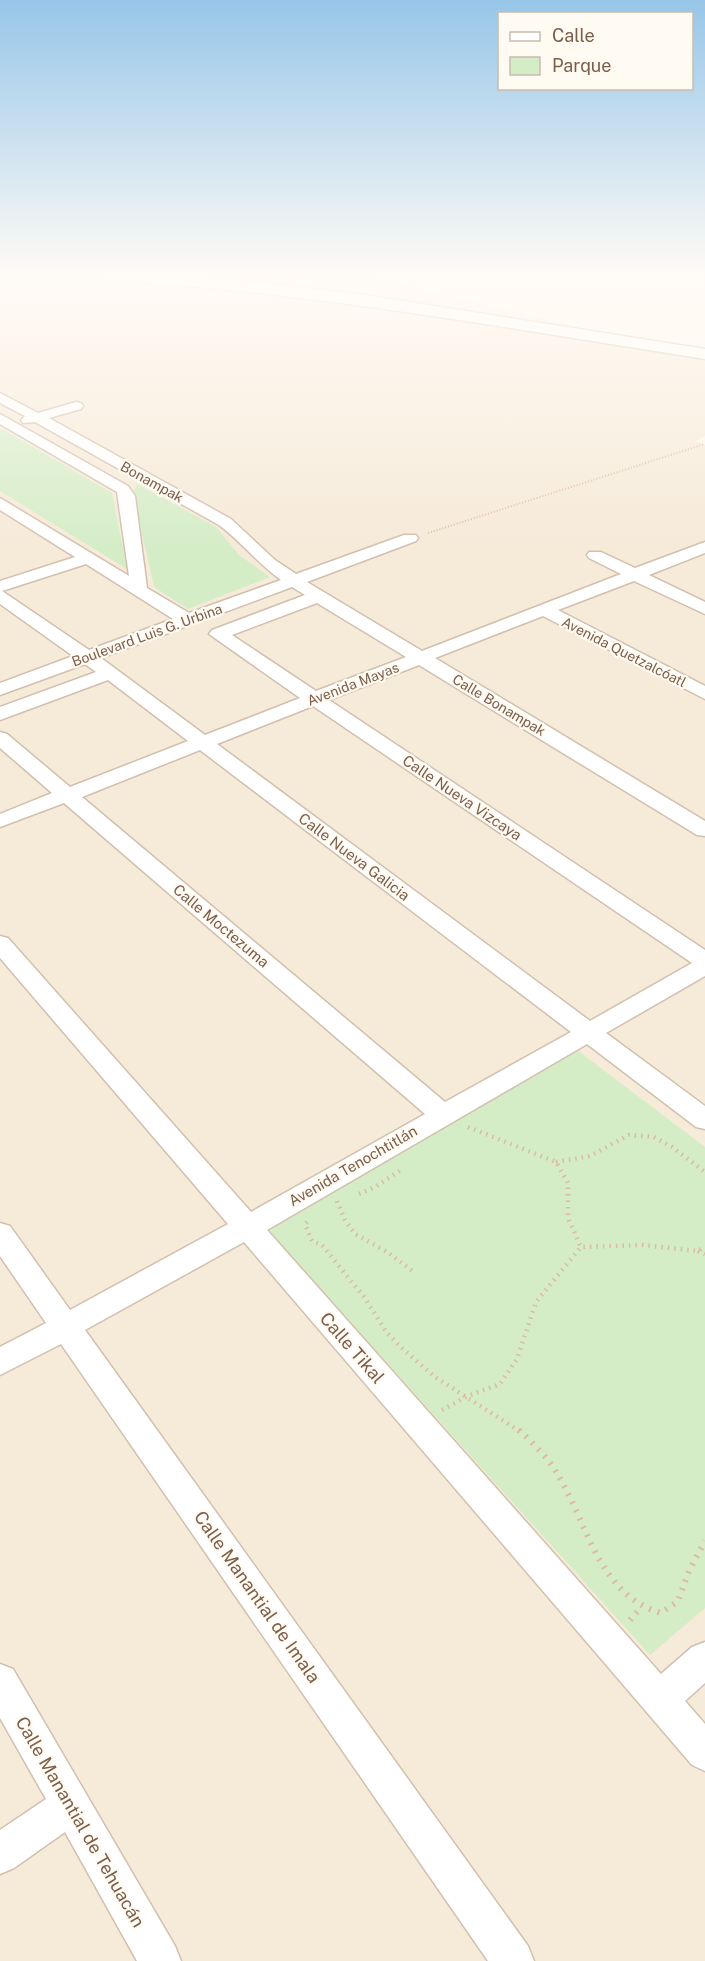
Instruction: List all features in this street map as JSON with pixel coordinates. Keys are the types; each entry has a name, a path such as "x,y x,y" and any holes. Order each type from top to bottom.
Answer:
{"street":[{"name":"Bonampak","path":"0,397 225,522 236,530 269,564 294,581"},
{"path":"4,423 36,418 76,406"},
{"name":"Bonampak","path":"4,423 118,485 126,492 139,590"},
{"path":"0,503 187,620"},
{"name":"Boulevard Luis G. Urbina","path":"0,689 410,538"},
{"name":"Avenida Mayas","path":"0,821 705,547"},
{"path":"595,555 705,609"},
{"path":"0,587 88,558"},
{"name":"Calle Bonampak","path":"294,581 705,830"},
{"name":"Calle Nueva Galicia","path":"0,596 110,673 705,1120"},
{"name":"Boulevard Luis G. Urbina","path":"218,634 319,596"},
{"name":"Avenida Quetzalcóatl","path":"544,610 705,693"},
{"name":"Calle Nueva Vizcaya","path":"218,634 705,961"},
{"name":"Boulevard Luis G. Urbina","path":"0,714 110,673"},
{"name":"Calle Moctezuma","path":"0,738 443,1114"},
{"name":"Calle Tikal","path":"0,943 705,1752"},
{"name":"Avenida Tenochtitlán","path":"0,1362 248,1227 343,1186 443,1114 705,966"},
{"name":"Calle Manantial de Imala","path":"0,1234 513,1961"},
{"path":"659,1699 705,1659"},
{"name":"Calle Manantial de Tehuacán","path":"0,1682 160,1961"},
{"path":"0,1854 70,1805"}],"path":[{"path":"410,538 705,444"},
{"path":"443,1114 463,1125 556,1161 590,1156 629,1135 654,1137 672,1147 705,1172"},
{"path":"556,1161 568,1183 568,1218 581,1247"},
{"path":"356,1195 375,1187 405,1167"},
{"path":"343,1186 337,1202 345,1220 355,1234 389,1253 415,1273"},
{"path":"337,1202 343,1186"},
{"path":"327,1205 337,1202"},
{"path":"311,1216 305,1224 312,1241 322,1245 336,1261 364,1297 387,1333 435,1377 521,1432 556,1471 594,1550 616,1585 641,1607 661,1613 678,1601 689,1571 705,1541"},
{"path":"417,1423 468,1396 500,1384 517,1359 536,1302 581,1247 643,1245 698,1251 705,1254"},
{"path":"698,1251 705,1246"}],"shaded area":[{"path":"0,367 705,367 705,436 695,441 705,445 705,1961 0,1961"}],"green space":[{"path":"2,429 112,493 127,569 0,491 0,430"},
{"path":"137,484 216,527 239,555 270,577 188,609 154,587 133,492"},
{"path":"573,1047 705,1147 705,1608 650,1655 263,1225"}]}
